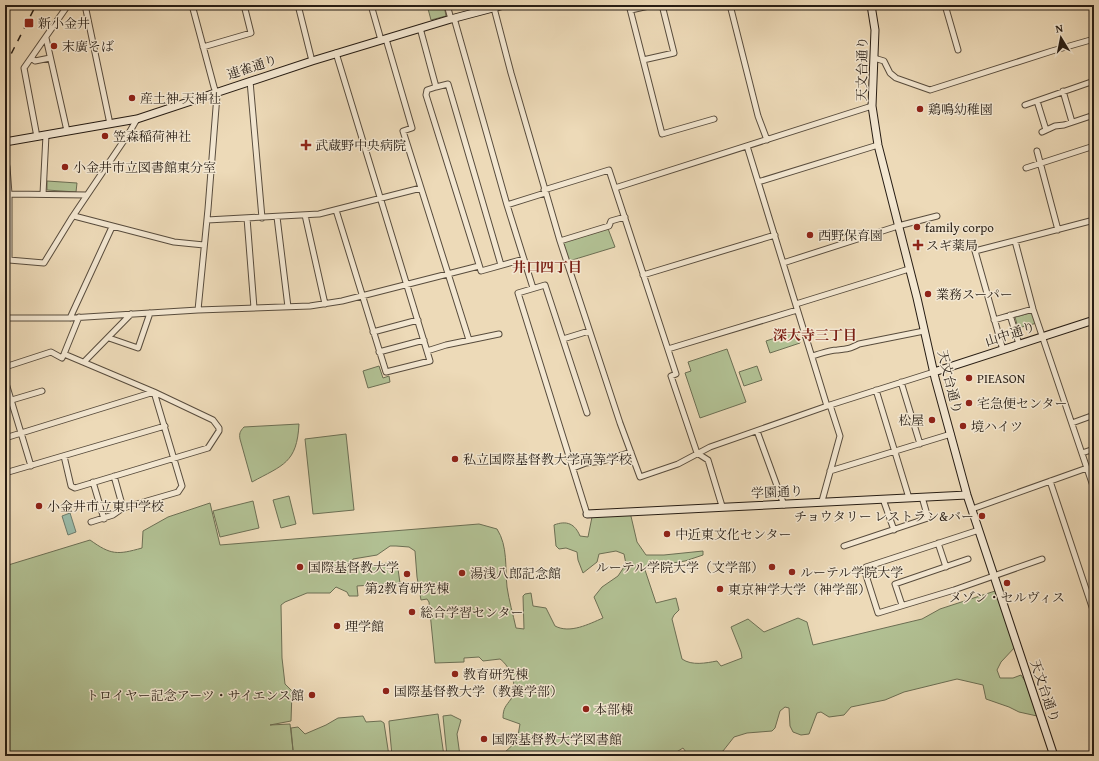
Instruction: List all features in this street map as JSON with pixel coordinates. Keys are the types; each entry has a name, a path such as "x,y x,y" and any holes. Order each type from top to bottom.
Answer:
{"main road":[{"name":"連雀通り","path":"5,142 137,118 383,39 493,6 504,5"},
{"name":"天文台通り","path":"871,5 874,20 872,106 878,145 934,372 967,495 1054,756"},
{"name":"山中通り","path":"934,372 1094,320"},
{"name":"学園通り","path":"587,514 722,506 784,505 822,501 967,495"}],"street":[{"path":"37,137 24,68 68,5"},
{"path":"85,5 110,124"},
{"path":"198,310 217,101 216,92 192,6 199,5"},
{"path":"203,47 251,33 244,5"},
{"path":"298,5 312,61"},
{"path":"371,5 412,128 403,131 468,340"},
{"path":"447,5 533,288"},
{"path":"653,5 630,8 662,134 714,119"},
{"path":"643,60 674,53 662,5"},
{"path":"730,5 758,116 767,140"},
{"path":"945,5 958,50"},
{"path":"493,6 560,241 620,423 640,476 678,464 710,447 828,406 934,372"},
{"path":"420,28 436,87"},
{"path":"46,38 67,131"},
{"path":"874,58 884,61 890,73 896,78 930,90 1052,50 1094,39"},
{"path":"336,54 430,361 386,372 336,210"},
{"path":"31,58 35,61 50,58"},
{"path":"250,81 262,218"},
{"path":"1025,104 1094,81"},
{"path":"502,265 448,84 427,90 426,95 481,271 524,259"},
{"path":"1063,91 1072,122"},
{"path":"1037,101 1044,131 1055,126 1094,116"},
{"path":"615,188 872,106"},
{"path":"5,158 9,194 9,260 44,263 87,195 129,133 137,118"},
{"path":"43,194 46,135"},
{"path":"758,182 878,145"},
{"path":"747,146 828,406 840,436 822,501"},
{"path":"1026,168 1094,146"},
{"path":"1037,151 1058,230"},
{"path":"507,205 610,170 676,374 671,376 698,453 708,460 722,506"},
{"path":"207,220 319,214 421,188"},
{"path":"9,194 87,195"},
{"path":"305,215 326,304"},
{"path":"74,216 174,242 204,245"},
{"path":"783,263 898,226 937,216"},
{"path":"277,217 288,307"},
{"path":"560,241 609,226 611,221 625,217"},
{"path":"247,218 254,308"},
{"path":"1003,350 975,250 1094,220"},
{"path":"70,318 112,227"},
{"path":"644,275 775,235"},
{"path":"1015,241 1033,308 1094,489"},
{"path":"5,323 8,318 70,318 326,304 479,266"},
{"path":"796,304 909,269"},
{"path":"587,413 545,285 518,293 587,514"},
{"path":"994,320 1033,308"},
{"path":"668,349 798,310"},
{"path":"109,338 138,348 150,313"},
{"path":"84,362 131,314"},
{"path":"1010,315 1019,344"},
{"path":"5,366 51,352 62,358 79,317"},
{"path":"373,332 418,320"},
{"path":"563,339 589,331"},
{"path":"812,356 837,350 850,349 859,344 924,332"},
{"path":"427,351 468,340 499,334"},
{"path":"379,352 424,340"},
{"path":"64,354 154,392 213,420 219,428 219,431 208,448 75,488 71,486 64,456"},
{"path":"5,380 30,466"},
{"path":"902,382 920,444"},
{"path":"876,390 909,498"},
{"path":"5,402 42,391"},
{"path":"91,522 113,515 123,508 178,492 182,486 154,392"},
{"path":"5,438 154,392"},
{"path":"1072,423 1094,415"},
{"path":"5,473 165,426"},
{"path":"757,431 784,505"},
{"path":"830,471 951,434"},
{"path":"1082,453 1094,449"},
{"path":"573,468 586,463 597,463 631,452"},
{"path":"972,509 1087,468"},
{"path":"114,476 123,508"},
{"path":"1050,481 1094,613"},
{"path":"93,482 104,518"},
{"path":"844,546 928,518 922,497"},
{"path":"883,499 894,530"},
{"path":"979,530 864,569 878,613 1042,559"},
{"path":"938,543 946,567"},
{"path":"902,606 895,584 968,559"}],"shaded area":[{"path":"427,5 444,5 446,16 431,20"},
{"path":"47,181 77,183 76,192 47,190"},
{"path":"607,226 615,247 569,261 563,242"},
{"path":"1034,312 1037,323 1018,328 1015,317"},
{"path":"796,331 800,343 770,353 766,341"},
{"path":"727,349 746,402 700,418 685,373 691,371 688,362"},
{"path":"379,366 383,378 389,376 390,382 368,388 363,371"},
{"path":"757,366 762,380 744,386 739,372"},
{"path":"299,424 298,437 291,455 280,466 252,482 240,439 240,433 243,428"},
{"path":"346,434 354,510 313,514 305,439"},
{"path":"289,496 296,524 281,528 273,500"},
{"path":"253,501 259,528 220,537 213,511"},
{"path":"210,503 220,545 479,524 497,529 503,543 507,587 516,628 524,629 523,596 531,593 533,606 546,608 555,626 573,629 603,618 594,597 602,587 618,576 626,564 624,554 616,551 599,554 597,562 583,573 578,560 577,552 566,548 559,549 556,546 554,525 563,523 570,524 576,529 580,536 588,537 592,517 630,512 637,542 646,555 664,555 703,551 703,555 685,561 648,567 645,570 656,603 676,598 679,610 672,619 682,659 690,663 717,661 721,666 742,658 731,627 748,619 764,632 798,618 807,622 813,645 922,619 940,609 995,591 1016,646 1001,662 997,670 1000,678 1013,678 1021,675 1025,681 1037,716 1019,712 986,699 983,685 957,679 904,692 885,700 851,707 844,715 829,717 821,712 817,713 809,734 801,735 793,732 790,726 789,708 785,707 780,711 775,728 772,731 747,733 734,737 723,751 713,756 689,756 683,748 670,756 506,756 504,753 517,741 520,724 503,718 504,709 511,699 514,689 514,683 510,672 504,662 500,659 483,661 479,657 464,658 464,662 435,663 429,602 427,599 421,600 415,551 409,547 390,546 377,555 353,559 352,562 354,565 362,566 397,562 400,583 357,586 358,596 349,596 347,592 336,587 330,593 307,593 281,605 282,658 285,684 292,691 291,721 270,725 290,724 293,750 291,728 298,727 305,734 338,718 363,716 366,722 381,721 384,723 389,756 5,756 5,566 90,540 103,549 114,552 126,552 142,548 143,531 168,517"},
{"path":"70,513 76,532 68,535 62,516"},
{"path":"438,714 444,756 392,756 389,721"},
{"path":"451,715 461,720 457,734 460,756 447,756 443,716"}],"railway":[{"path":"5,66 36,5"}],"place":[{"name":"新小金井","path":"29,23"},
{"name":"末廣そば","path":"54,46"},
{"name":"産土神 天神社","path":"132,98"},
{"name":"鶏鳴幼稚園","path":"920,109"},
{"name":"笠森稲荷神社","path":"105,136"},
{"name":"武蔵野中央病院","path":"306,145"},
{"name":"小金井市立図書館東分室","path":"65,167"},
{"name":"family corpo","path":"917,227"},
{"name":"西野保育園","path":"810,235"},
{"name":"スギ薬局","path":"918,245"},
{"name":"業務スーパー","path":"928,294"},
{"name":"PIEASON","path":"969,378"},
{"name":"宅急便センター","path":"969,403"},
{"name":"松屋","path":"932,420"},
{"name":"境ハイツ","path":"963,426"},
{"name":"私立国際基督教大学高等学校","path":"455,459"},
{"name":"小金井市立東中学校","path":"39,506"},
{"name":"チョウタリー レストラン&バー","path":"982,516"},
{"name":"中近東文化センター","path":"667,534"},
{"name":"国際基督教大学","path":"300,567"},
{"name":"ルーテル学院大学（文学部）","path":"772,567"},
{"name":"ルーテル学院大学","path":"792,572"},
{"name":"湯浅八郎記念館","path":"462,573"},
{"name":"第2教育研究棟","path":"407,574"},
{"name":"メゾン・セルヴィス","path":"1007,583"},
{"name":"東京神学大学（神学部）","path":"720,589"},
{"name":"総合学習センター","path":"412,612"},
{"name":"理学館","path":"337,626"},
{"name":"教育研究棟","path":"455,674"},
{"name":"国際基督教大学（教養学部）","path":"386,691"},
{"name":"トロイヤー記念アーツ・サイエンス館","path":"312,695"},
{"name":"本部棟","path":"586,709"},
{"name":"国際基督教大学図書館","path":"484,739"}],"district":[{"name":"井口四丁目","path":"547,267"},
{"name":"深大寺三丁目","path":"815,335"}]}
